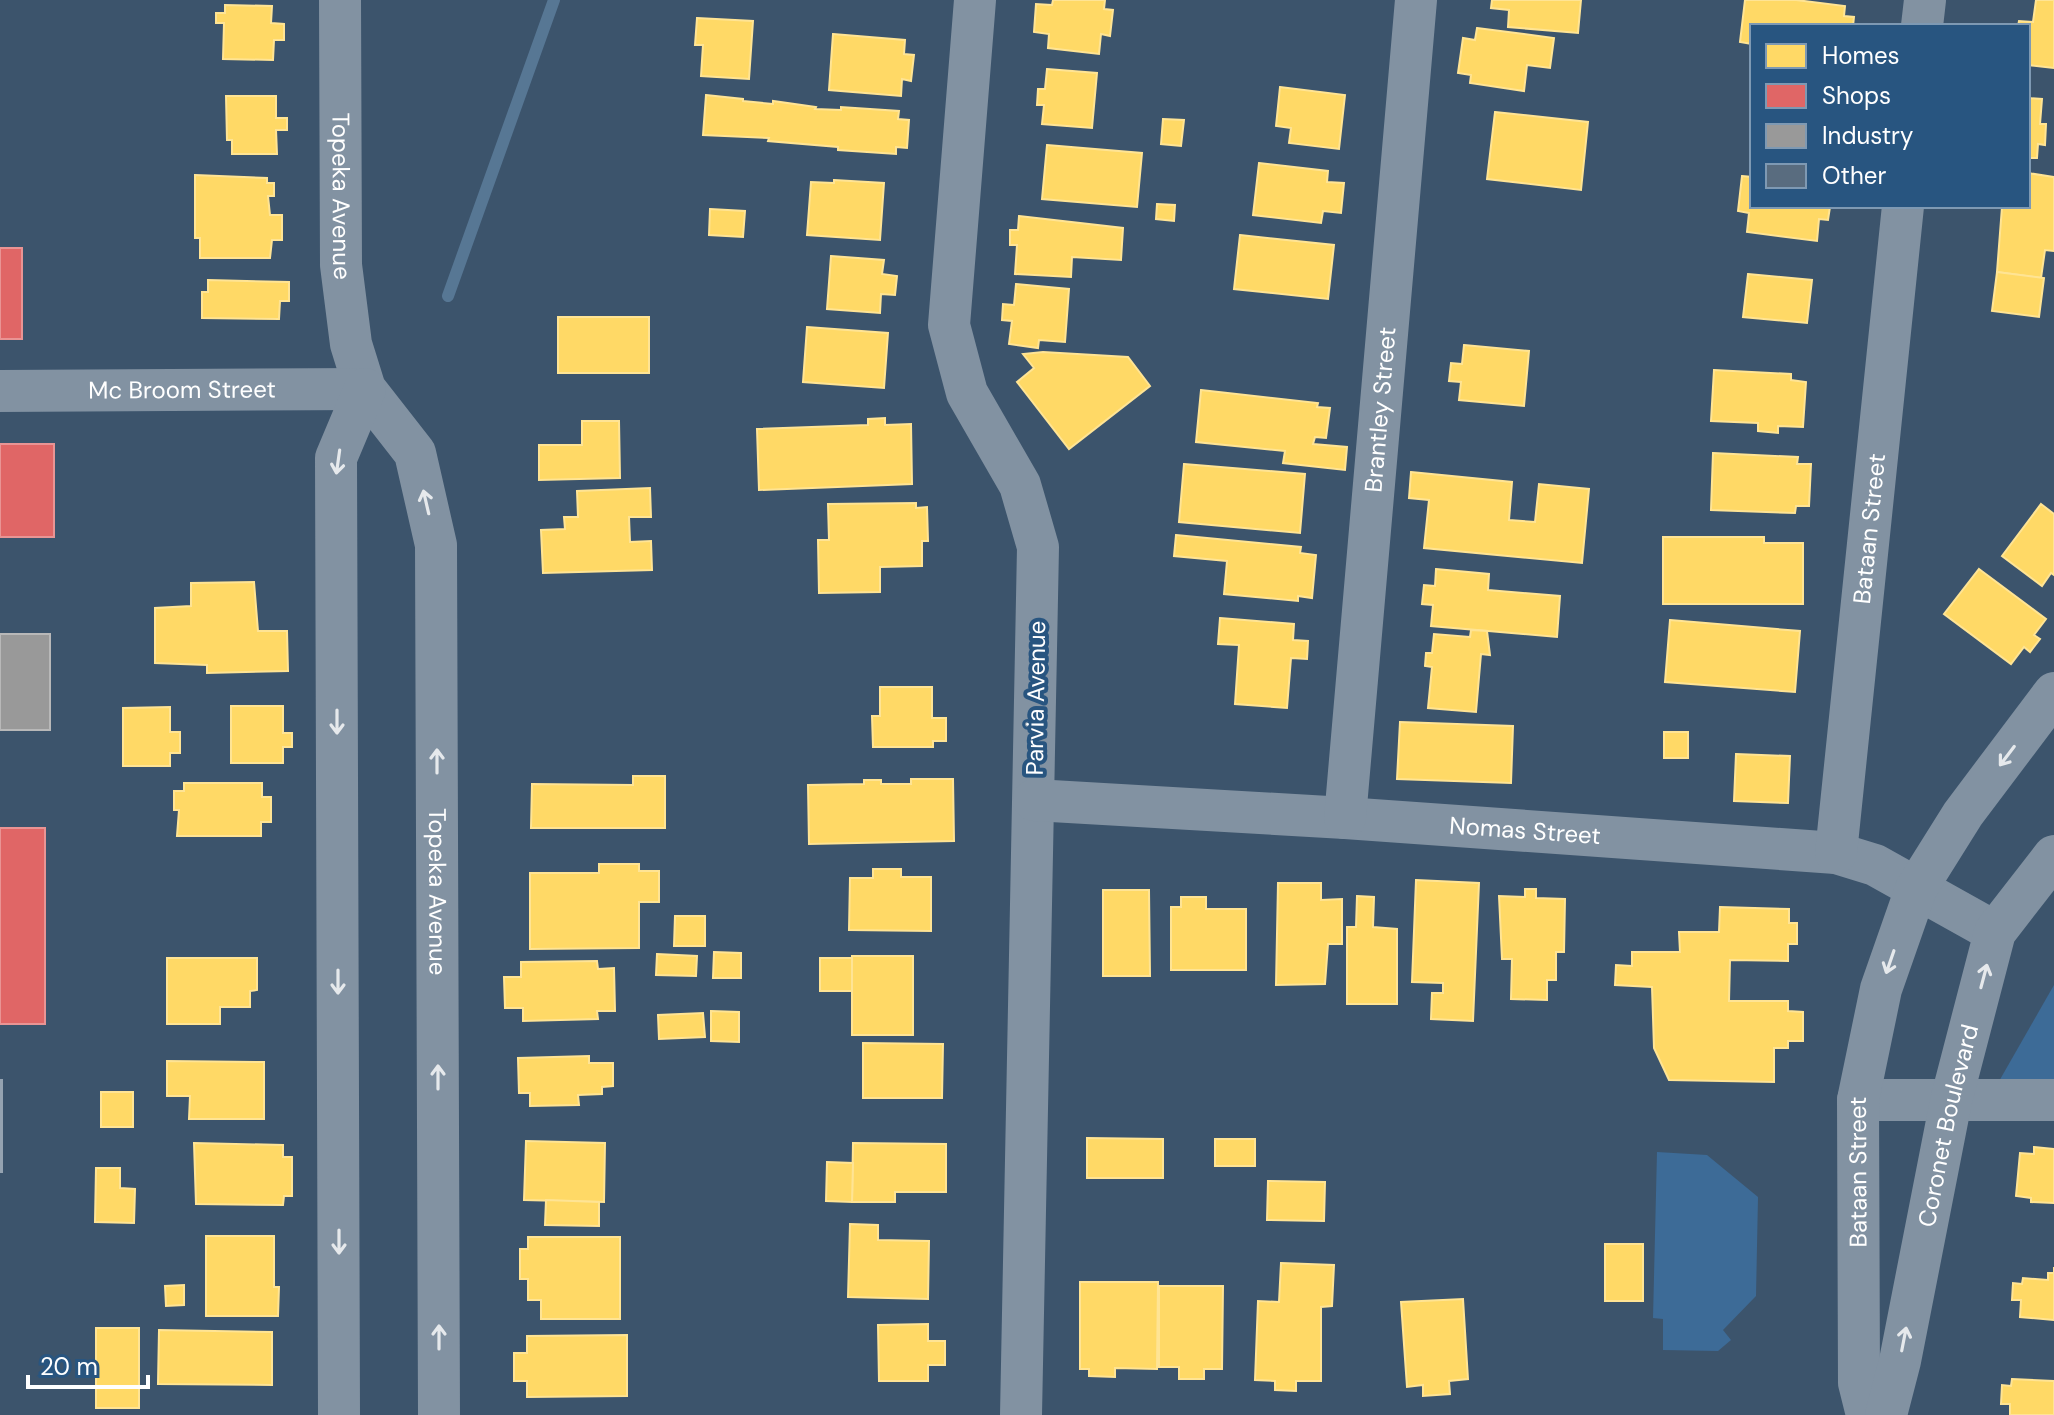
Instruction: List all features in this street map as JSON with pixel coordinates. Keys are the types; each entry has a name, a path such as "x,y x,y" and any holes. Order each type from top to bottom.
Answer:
{"street":[{"name":"Topeka Avenue","path":"340,0 341,265 351,344 365,389 415,453 436,545 439,1415"},
{"name":"Parvia Avenue","path":"975,0 949,325 967,393 1020,485 1038,547 1021,1415"},
{"name":"Brantley Street","path":"1345,818 1416,0"},
{"path":"1922,24 1925,0"},
{"name":"Bataan Street","path":"1836,853 1903,208"},
{"name":"Mc Broom Street","path":"0,391 365,389"},
{"path":"339,1415 336,458 365,389"},
{"path":"1916,889 1963,814 2054,693"},
{"name":"Nomas Street","path":"1034,800 1345,818 1836,853 1875,865 1995,932"},
{"name":"Coronet Boulevard","path":"1886,1415 1900,1361 1951,1101 1995,932 2054,856"},
{"name":"Bataan Street","path":"1867,1415 1859,1383 1858,1100 1881,989 1916,889"},
{"path":"1858,1100 2054,1100"}],"shaded area":[{"path":"2054,985 2054,1085 1998,1083"},
{"path":"1657,1152 1707,1155 1758,1197 1756,1296 1723,1330 1731,1340 1718,1351 1663,1350 1663,1319 1653,1318"}],"building: Homes":[{"path":"1053,0 1105,0 1104,9 1113,10 1110,36 1101,34 1099,54 1048,48 1049,34 1034,32 1036,4 1052,5"},
{"path":"1492,0 1581,0 1578,33 1508,27 1509,10 1491,8"},
{"path":"1745,0 1796,0 1845,6 1844,16 1854,17 1853,24 1750,24 1750,44 1740,42"},
{"path":"2036,0 2054,0 2054,68 2030,65 2030,24 2018,24 2019,21 2033,22"},
{"path":"225,5 272,6 271,23 284,24 284,40 274,40 273,60 223,59 224,23 216,23 216,13 225,13"},
{"path":"697,18 753,21 749,79 701,76 703,45 695,45"},
{"path":"1477,28 1554,38 1550,68 1527,65 1524,91 1470,83 1471,75 1458,73 1463,38 1475,40"},
{"path":"833,34 905,40 904,54 914,55 911,81 902,79 901,96 829,90"},
{"path":"1047,69 1097,73 1092,128 1042,124 1044,105 1037,105 1038,89 1045,89"},
{"path":"1280,87 1345,95 1339,149 1289,143 1291,128 1276,126"},
{"path":"706,95 773,104 773,101 815,109 841,110 841,107 899,111 898,119 909,120 907,148 896,147 896,154 838,150 838,147 768,141 769,138 703,135"},
{"path":"226,96 276,96 276,118 287,118 287,130 276,130 277,154 232,154 232,140 227,140"},
{"path":"2030,98 2042,99 2040,124 2046,124 2045,145 2038,144 2037,158 2030,158"},
{"path":"1495,112 1588,122 1581,190 1487,179"},
{"path":"1163,119 1184,120 1181,146 1161,144"},
{"path":"1047,145 1142,153 1137,207 1042,199"},
{"path":"1259,163 1328,171 1327,182 1344,183 1341,213 1323,211 1321,223 1253,215"},
{"path":"2030,173 2054,177 2054,251 2045,250 2041,278 1997,272 2002,208 2030,208"},
{"path":"195,175 267,178 267,183 274,183 274,196 268,196 270,215 282,215 282,240 272,240 270,258 200,258 200,238 195,238"},
{"path":"1742,176 1750,177 1750,208 1830,208 1828,220 1819,219 1817,241 1747,232 1749,213 1738,211"},
{"path":"834,180 884,183 880,240 807,235 811,182 834,183"},
{"path":"1157,204 1175,205 1174,221 1156,219"},
{"path":"710,209 745,211 743,237 709,235"},
{"path":"1019,216 1123,228 1121,260 1072,257 1071,277 1015,274 1017,245 1010,245 1010,230 1018,230"},
{"path":"1240,235 1334,245 1328,299 1234,289"},
{"path":"831,256 884,260 882,274 897,276 895,295 881,294 880,313 827,309"},
{"path":"1997,272 2044,278 2039,317 1992,311"},
{"path":"1748,274 1812,280 1807,323 1743,317"},
{"path":"208,280 289,282 289,301 280,301 279,319 202,318 202,292 208,292"},
{"path":"1016,284 1069,289 1065,342 1039,340 1038,348 1009,344 1012,321 1002,320 1003,304 1014,305"},
{"path":"558,317 649,317 649,373 558,373"},
{"path":"807,327 888,333 884,388 803,382"},
{"path":"1464,345 1529,351 1524,406 1459,400 1461,382 1449,381 1451,363 1462,364"},
{"path":"1043,352 1128,357 1150,386 1069,449 1017,382 1034,368 1023,354"},
{"path":"1714,370 1791,374 1791,380 1806,382 1803,427 1778,426 1778,433 1758,431 1758,423 1711,421"},
{"path":"1201,390 1318,403 1317,407 1330,408 1326,438 1315,437 1313,444 1347,447 1345,470 1283,463 1285,451 1196,442"},
{"path":"885,418 885,425 911,424 912,484 759,490 757,429 868,425 868,419"},
{"path":"582,421 619,421 620,478 539,480 539,445 582,445"},
{"path":"1713,453 1798,457 1797,464 1811,464 1809,506 1796,506 1795,513 1711,510"},
{"path":"1184,464 1305,474 1300,533 1179,522"},
{"path":"1411,472 1512,482 1509,520 1535,522 1539,484 1589,489 1582,563 1424,548 1429,500 1409,498"},
{"path":"650,488 651,517 629,517 630,542 651,541 652,570 543,573 541,530 565,529 564,517 578,517 577,491"},
{"path":"916,503 916,508 927,507 928,541 922,541 922,566 880,567 880,592 819,593 818,540 829,540 828,504"},
{"path":"2041,504 2054,514 2054,575 2051,573 2042,586 2002,556"},
{"path":"1176,535 1301,547 1300,553 1316,555 1312,598 1298,596 1298,601 1224,594 1227,561 1174,556"},
{"path":"1663,537 1764,537 1764,543 1803,543 1803,604 1663,604"},
{"path":"1436,569 1489,574 1488,590 1560,596 1557,637 1431,626 1433,605 1422,604 1424,585 1435,586"},
{"path":"1979,569 2046,619 2034,635 2040,639 2030,652 2024,647 2011,664 1944,614"},
{"path":"254,582 258,631 287,631 288,671 207,673 207,665 155,663 155,608 191,606 191,583"},
{"path":"1220,618 1294,624 1293,640 1308,641 1307,659 1291,658 1287,708 1235,704 1239,645 1218,644"},
{"path":"1670,620 1800,631 1795,692 1665,682"},
{"path":"1471,630 1487,631 1490,655 1481,654 1476,712 1428,708 1432,667 1425,666 1426,653 1432,653 1434,634 1470,637"},
{"path":"880,687 932,687 932,718 946,718 946,741 933,741 933,747 873,747 872,716 880,716"},
{"path":"231,706 283,706 283,733 292,733 292,747 283,747 283,763 231,763"},
{"path":"170,707 170,732 180,732 180,753 170,753 170,766 123,766 123,708"},
{"path":"1400,722 1513,726 1511,783 1397,779"},
{"path":"1664,732 1688,732 1688,758 1664,758"},
{"path":"1736,754 1790,756 1788,803 1734,801"},
{"path":"633,776 665,776 665,828 531,828 532,784 633,785"},
{"path":"911,779 953,779 954,841 809,844 808,785 864,784 864,780 881,780 881,784 911,784"},
{"path":"184,783 262,783 262,797 271,797 271,822 261,822 261,836 177,836 179,810 174,810 174,791 184,791"},
{"path":"599,864 639,864 639,871 659,871 659,902 639,902 639,948 530,949 530,873 599,873"},
{"path":"873,869 901,869 901,877 931,877 931,931 849,930 850,878 873,878"},
{"path":"1416,880 1479,883 1473,1021 1431,1019 1432,993 1443,993 1443,983 1412,982"},
{"path":"1278,883 1321,883 1321,900 1342,899 1342,944 1328,944 1325,984 1276,985"},
{"path":"1525,889 1536,889 1536,898 1565,899 1564,952 1556,952 1556,980 1547,980 1547,1000 1511,999 1512,959 1502,959 1499,896 1525,897"},
{"path":"1103,890 1149,890 1150,976 1103,976"},
{"path":"1357,896 1374,897 1373,927 1397,929 1397,1004 1347,1004 1347,927 1356,927"},
{"path":"1181,897 1206,897 1206,909 1246,909 1246,970 1171,970 1171,907 1181,907"},
{"path":"1720,907 1789,909 1789,923 1797,923 1797,944 1788,944 1788,961 1730,960 1729,1001 1788,1001 1788,1011 1803,1012 1803,1041 1788,1041 1788,1048 1774,1048 1774,1082 1669,1080 1654,1048 1652,987 1615,985 1616,965 1632,966 1632,952 1680,952 1679,932 1719,932"},
{"path":"675,916 705,916 705,946 674,946"},
{"path":"714,952 741,953 741,978 713,978"},
{"path":"657,954 697,956 696,976 656,975"},
{"path":"852,956 913,956 913,1035 852,1035"},
{"path":"167,958 257,958 257,990 250,991 250,1007 220,1007 220,1024 167,1024"},
{"path":"820,958 852,958 852,991 820,991"},
{"path":"597,961 598,969 614,968 615,1011 597,1011 598,1019 523,1021 523,1008 505,1008 504,977 521,977 521,962"},
{"path":"711,1011 739,1012 739,1042 711,1041"},
{"path":"703,1013 705,1037 659,1039 658,1015"},
{"path":"863,1043 943,1044 942,1098 863,1098"},
{"path":"589,1056 589,1063 613,1063 613,1086 602,1087 602,1094 578,1095 579,1105 530,1106 530,1093 519,1093 518,1058"},
{"path":"167,1061 264,1062 264,1119 189,1119 190,1096 167,1096"},
{"path":"101,1092 133,1092 133,1127 101,1127"},
{"path":"1087,1138 1163,1139 1163,1178 1087,1178"},
{"path":"1215,1139 1255,1139 1255,1166 1215,1166"},
{"path":"526,1141 605,1143 604,1202 524,1200"},
{"path":"194,1143 283,1145 283,1157 292,1157 292,1196 284,1196 283,1205 196,1204"},
{"path":"853,1143 946,1144 946,1192 895,1192 895,1202 852,1202"},
{"path":"2034,1147 2054,1149 2054,1203 2031,1202 2031,1198 2016,1196 2020,1153 2034,1154"},
{"path":"827,1162 853,1163 852,1202 826,1201"},
{"path":"96,1168 120,1168 120,1188 135,1189 134,1223 95,1222"},
{"path":"1268,1181 1325,1182 1324,1221 1267,1220"},
{"path":"546,1200 599,1202 599,1226 545,1225"},
{"path":"850,1224 878,1225 878,1240 929,1241 928,1299 848,1297"},
{"path":"206,1236 274,1236 274,1287 279,1287 278,1316 206,1316"},
{"path":"528,1237 620,1237 620,1319 541,1319 541,1300 528,1300 528,1279 520,1279 520,1249 528,1249"},
{"path":"1605,1244 1643,1244 1643,1301 1605,1301"},
{"path":"1281,1263 1334,1265 1332,1306 1321,1307 1321,1381 1296,1381 1296,1391 1275,1390 1275,1381 1255,1380 1258,1301 1279,1302"},
{"path":"2048,1273 2054,1273 2054,1320 2020,1317 2021,1300 2012,1300 2013,1283 2022,1284 2023,1278 2048,1280"},
{"path":"1080,1282 1158,1282 1157,1369 1115,1368 1115,1377 1089,1376 1089,1369 1080,1369"},
{"path":"184,1285 184,1305 166,1306 165,1286"},
{"path":"1159,1286 1223,1286 1222,1369 1204,1369 1204,1379 1179,1379 1179,1367 1159,1367"},
{"path":"1463,1299 1468,1379 1449,1381 1450,1394 1423,1396 1423,1385 1407,1387 1401,1302"},
{"path":"928,1324 928,1341 945,1341 945,1365 928,1365 928,1381 879,1381 878,1325"},
{"path":"96,1328 139,1328 139,1408 96,1408"},
{"path":"159,1330 272,1332 272,1385 158,1384"},
{"path":"627,1335 627,1396 527,1397 527,1381 514,1381 514,1353 527,1353 527,1336"},
{"path":"2012,1379 2054,1381 2054,1415 2010,1415 2010,1404 2001,1404 2002,1385 2011,1386"}],"building: Shops":[{"path":"0,248 22,248 22,339 0,339"},
{"path":"0,444 54,444 54,537 0,537"},
{"path":"0,828 45,828 45,1024 0,1024"}],"building: Industry":[{"path":"0,634 50,634 50,730 0,730"}],"building: Other":[{"path":"2,1080 2,1172 0,1172"}],"waterway":[{"path":"448,296 554,0"}]}
